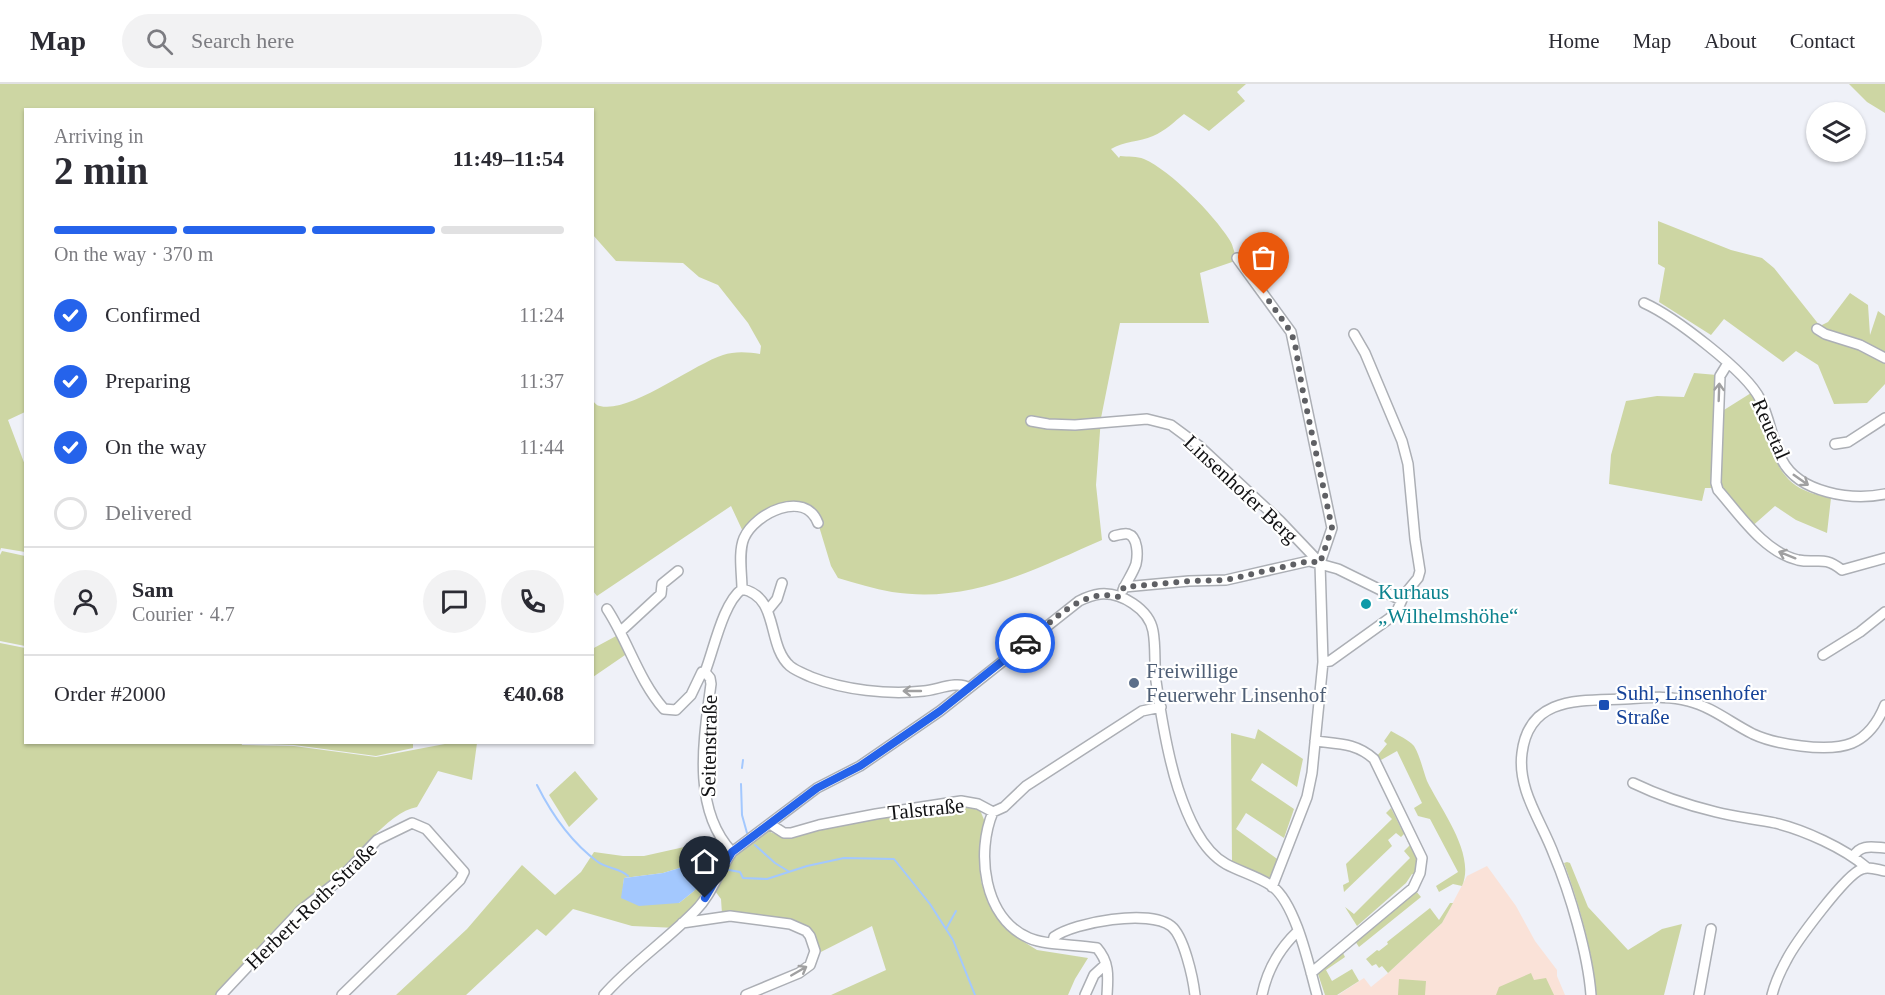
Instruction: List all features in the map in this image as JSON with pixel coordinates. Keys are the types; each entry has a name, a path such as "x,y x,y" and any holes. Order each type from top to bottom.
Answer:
{"street":[{"path":"1237,258 1291,332 1332,528 1320,563 1323,662 1307,797 1272,886"},
{"name":"Reuetal","path":"1644,303 1658,310 1743,377 1760,399 1783,462 1795,476 1812,488 1823,491 1870,497 1885,494"},
{"path":"1818,329 1825,334 1860,345 1885,358"},
{"path":"1323,662 1330,660 1390,618 1418,578 1420,571 1408,464 1402,441 1365,353 1354,333"},
{"path":"1728,363 1720,376 1716,483 1718,490 1756,533 1777,551 1799,560 1826,560 1842,570 1885,558"},
{"path":"1835,444 1848,442 1885,418"},
{"name":"Linsenhofer Berg","path":"1031,421 1075,425 1147,419 1171,425 1198,445 1280,521 1320,563"},
{"path":"818,523 810,510 802,506 786,507 759,520 751,527 743,541 741,589 759,598 768,610 776,642 782,656 791,667 812,677 869,690 922,692 961,684 969,688"},
{"path":"1114,536 1126,533 1131,535 1138,552 1136,564 1119,597"},
{"name":"Linsenhofer Berg","path":"1124,587 1226,580 1309,561 1320,563"},
{"path":"1320,563 1338,569 1401,600"},
{"path":"621,631 661,594 662,584 678,571"},
{"path":"768,610 777,599 782,583"},
{"name":"Seitenstraße","path":"607,609 621,631 648,686 664,709 672,711 691,695 702,672 705,672 725,610 732,596 741,589"},
{"path":"604,995 682,923 705,898 732,852 817,788 860,766 940,711 1079,601 1100,594 1129,601 1142,610 1152,628 1156,680 1171,763 1187,811 1203,841 1219,860 1272,886 1288,907 1298,931 1317,995"},
{"path":"1823,656 1860,632 1885,612"},
{"name":"Seitenstraße","path":"705,672 711,684 705,729 705,794 720,839 732,852"},
{"path":"1591,995 1588,972 1565,884 1553,851 1534,812 1520,771 1522,746 1528,732 1540,716 1555,706 1567,702 1679,698 1706,706 1767,740 1833,748 1854,743 1866,735 1877,722 1885,705"},
{"name":"Talstraße","path":"770,824 784,833 791,833 876,814 961,801 978,804 993,812 1004,807 1026,786 1143,711 1161,707"},
{"path":"1311,973 1413,888 1422,867 1422,858 1374,759 1364,750 1356,747 1315,741"},
{"path":"1633,783 1667,798 1788,828 1853,857 1866,867 1885,871"},
{"path":"993,812 984,844 986,873 993,903 1011,925 1029,938 1097,948 1104,956 1108,970 1107,995"},
{"name":"Herbert-Roth-Straße","path":"221,995 300,911 338,881 377,840 412,823 419,825 426,829 464,872 460,880 342,995"},
{"path":"1853,857 1857,850 1863,847 1885,848"},
{"path":"1772,995 1780,971 1794,946 1843,883 1866,867"},
{"path":"682,923 730,916 780,922 798,927 810,936 815,951 810,965 746,995"},
{"path":"1053,942 1054,937 1066,931 1111,919 1137,917 1159,919 1172,927 1181,943 1189,960 1195,995"},
{"path":"1699,995 1711,929"},
{"path":"1262,995 1265,978 1286,942 1298,931"},
{"path":"1085,995 1094,975 1106,964"}],"shaded area":[{"path":"1487,866 1516,906 1535,941 1557,970 1557,976 1565,995 1338,995 1364,978 1371,987 1388,973 1442,923 1467,876"}],"green space":[{"path":"0,84 1246,84 1237,92 1245,101 1209,131 1184,114 1157,134 1111,149 1119,158 1120,156 1144,159 1179,183 1222,229 1231,242 1238,260 1200,273 1209,323 1120,323 1101,418 1096,485 1102,540 1000,582 975,589 921,594 892,592 838,578 831,566 818,523 802,506 773,512 745,536 731,506 597,596 594,592 594,402 600,406 627,403 723,355 742,352 760,354 761,346 748,323 718,285 699,277 683,263 616,261 594,236 594,108 24,108 24,412 8,420 24,462 24,552 1,548 0,551"},
{"path":"1849,84 1885,84 1885,113 1867,102"},
{"path":"1658,221 1731,250 1762,258 1774,268 1820,326 1828,322 1850,293 1868,305 1870,335 1878,311 1885,316 1885,384 1867,403 1834,404 1818,365 1796,351 1783,362 1724,319 1711,335 1659,302 1665,268 1658,264"},
{"path":"1694,373 1717,375 1716,415 1751,393 1757,402 1772,452 1784,474 1804,490 1831,498 1827,533 1796,520 1775,506 1749,529 1712,488 1705,488 1702,501 1609,484 1611,455 1626,401 1657,396 1684,397"},
{"path":"2,551 24,556 24,646 0,641 0,555"},
{"path":"618,635 628,653 594,676 594,648"},
{"path":"0,643 24,648 24,744 242,744 294,746 376,757 445,744 477,744 472,780 438,771 417,807 394,818 382,828 331,882 284,921 215,995 0,995"},
{"path":"1258,729 1303,759 1297,787 1262,763 1251,780 1294,809 1284,838 1246,813 1236,829 1280,861 1275,873 1267,879 1232,861 1231,733 1255,739"},
{"path":"1391,731 1414,746 1427,781 1455,832 1464,860 1465,873 1462,886 1453,884 1439,892 1436,886 1458,872 1430,819 1418,816 1414,808 1422,803 1397,751 1381,760 1377,756 1387,744 1384,741"},
{"path":"268,744 413,744 413,748 376,756 294,745"},
{"path":"575,771 598,799 569,827 549,795"},
{"path":"962,807 980,810 985,822 979,849 981,881 988,903 1013,935 1037,950 1088,958 1068,995 831,995 886,970 872,926 813,956 808,937 797,929 722,914 721,899 712,887 677,928 632,926 573,909 546,936 537,929 466,995 396,995 467,929 522,865 555,895 581,872 594,852 644,856 720,839 732,851 754,836 768,831 785,838 872,819","holes":["709,859 694,891 679,903 622,898 624,878 663,873"]},
{"path":"1391,808 1402,830 1406,828 1406,832 1401,837 1396,833 1388,840 1392,846 1344,892 1343,885 1349,882 1346,864 1392,819 1386,813"},
{"path":"1409,839 1419,855 1417,875 1412,874 1406,883 1357,926 1345,907 1354,914 1410,858 1404,851 1411,844 1407,841"},
{"path":"1564,863 1570,863 1588,907 1628,950 1662,929 1682,924 1664,995 1596,995 1589,946"},
{"path":"1415,890 1421,897 1359,947 1355,941"},
{"path":"1450,903 1453,903 1442,923 1388,973 1382,966 1379,968 1376,964 1372,966 1366,959 1388,944 1387,942 1430,908 1439,920"},
{"path":"1343,953 1345,957 1326,970 1332,981 1352,969 1359,981 1337,995 1325,995 1318,974"},
{"path":"1531,973 1534,980 1546,978 1554,995 1496,995 1499,987"},
{"path":"1399,979 1426,981 1425,995 1398,995"}],"water":[{"path":"709,859 709,874 679,903 639,906 621,898 624,878 663,873"}],"waterway":[{"path":"742,768 743,760"},
{"path":"741,784 742,815 747,833"},
{"path":"537,785 556,817 579,846 598,862 628,876"},
{"path":"755,845 788,871"},
{"path":"729,870 740,872 743,878 767,879 807,866 844,858 894,859 930,904 953,940 975,995"},
{"path":"946,929 956,911"}],"way so far":[{"path":"1025,643 1079,601 1100,594 1119,597 1124,587 1226,580 1309,561 1320,563 1332,528 1295,344 1291,332 1264,294"}],"place":[{"name":"Kurhaus „Wilhelmshöhe“","path":"1366,604"},
{"name":"Freiwillige Feuerwehr Linsenhof","path":"1134,683"},
{"name":"Suhl, Linsenhofer Straße","path":"1604,705"}],"route":[{"path":"705,898 722,865 732,852 817,788 860,766 940,711 1025,643"}]}
